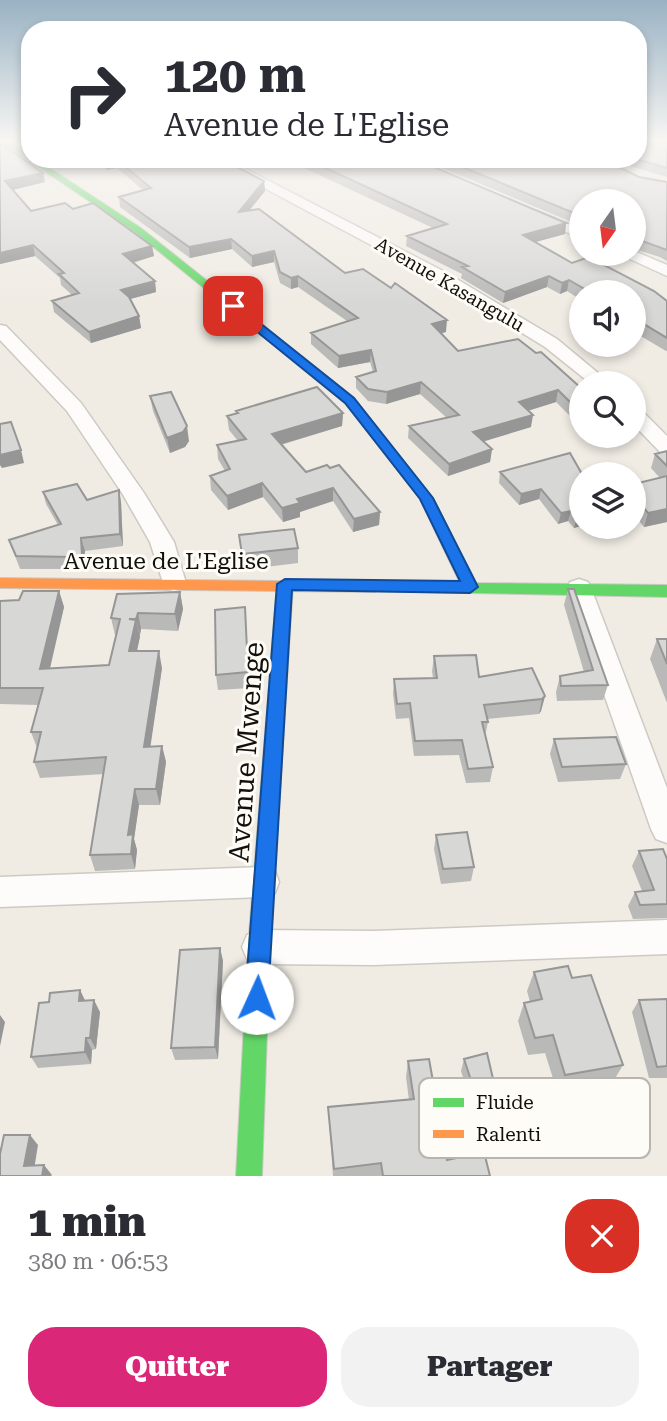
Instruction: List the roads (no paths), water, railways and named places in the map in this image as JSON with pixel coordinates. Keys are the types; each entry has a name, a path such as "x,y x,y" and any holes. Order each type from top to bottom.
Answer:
{"street":[{"path":"86,196 138,230 349,400 426,498 470,587"},
{"name":"Avenue Kasangulu","path":"287,196 439,275 540,336 585,371"},
{"path":"528,211 569,229"},
{"path":"646,262 667,271"},
{"path":"0,330 74,407 162,542 174,583"},
{"path":"646,426 667,448"},
{"name":"Avenue de L'Eglise","path":"0,583 285,584 667,591"},
{"name":"Avenue Mwenge","path":"249,1176 259,947 285,584"},
{"path":"579,588 667,829"},
{"path":"0,892 263,882"},
{"path":"259,947 374,948 667,937"}]}
